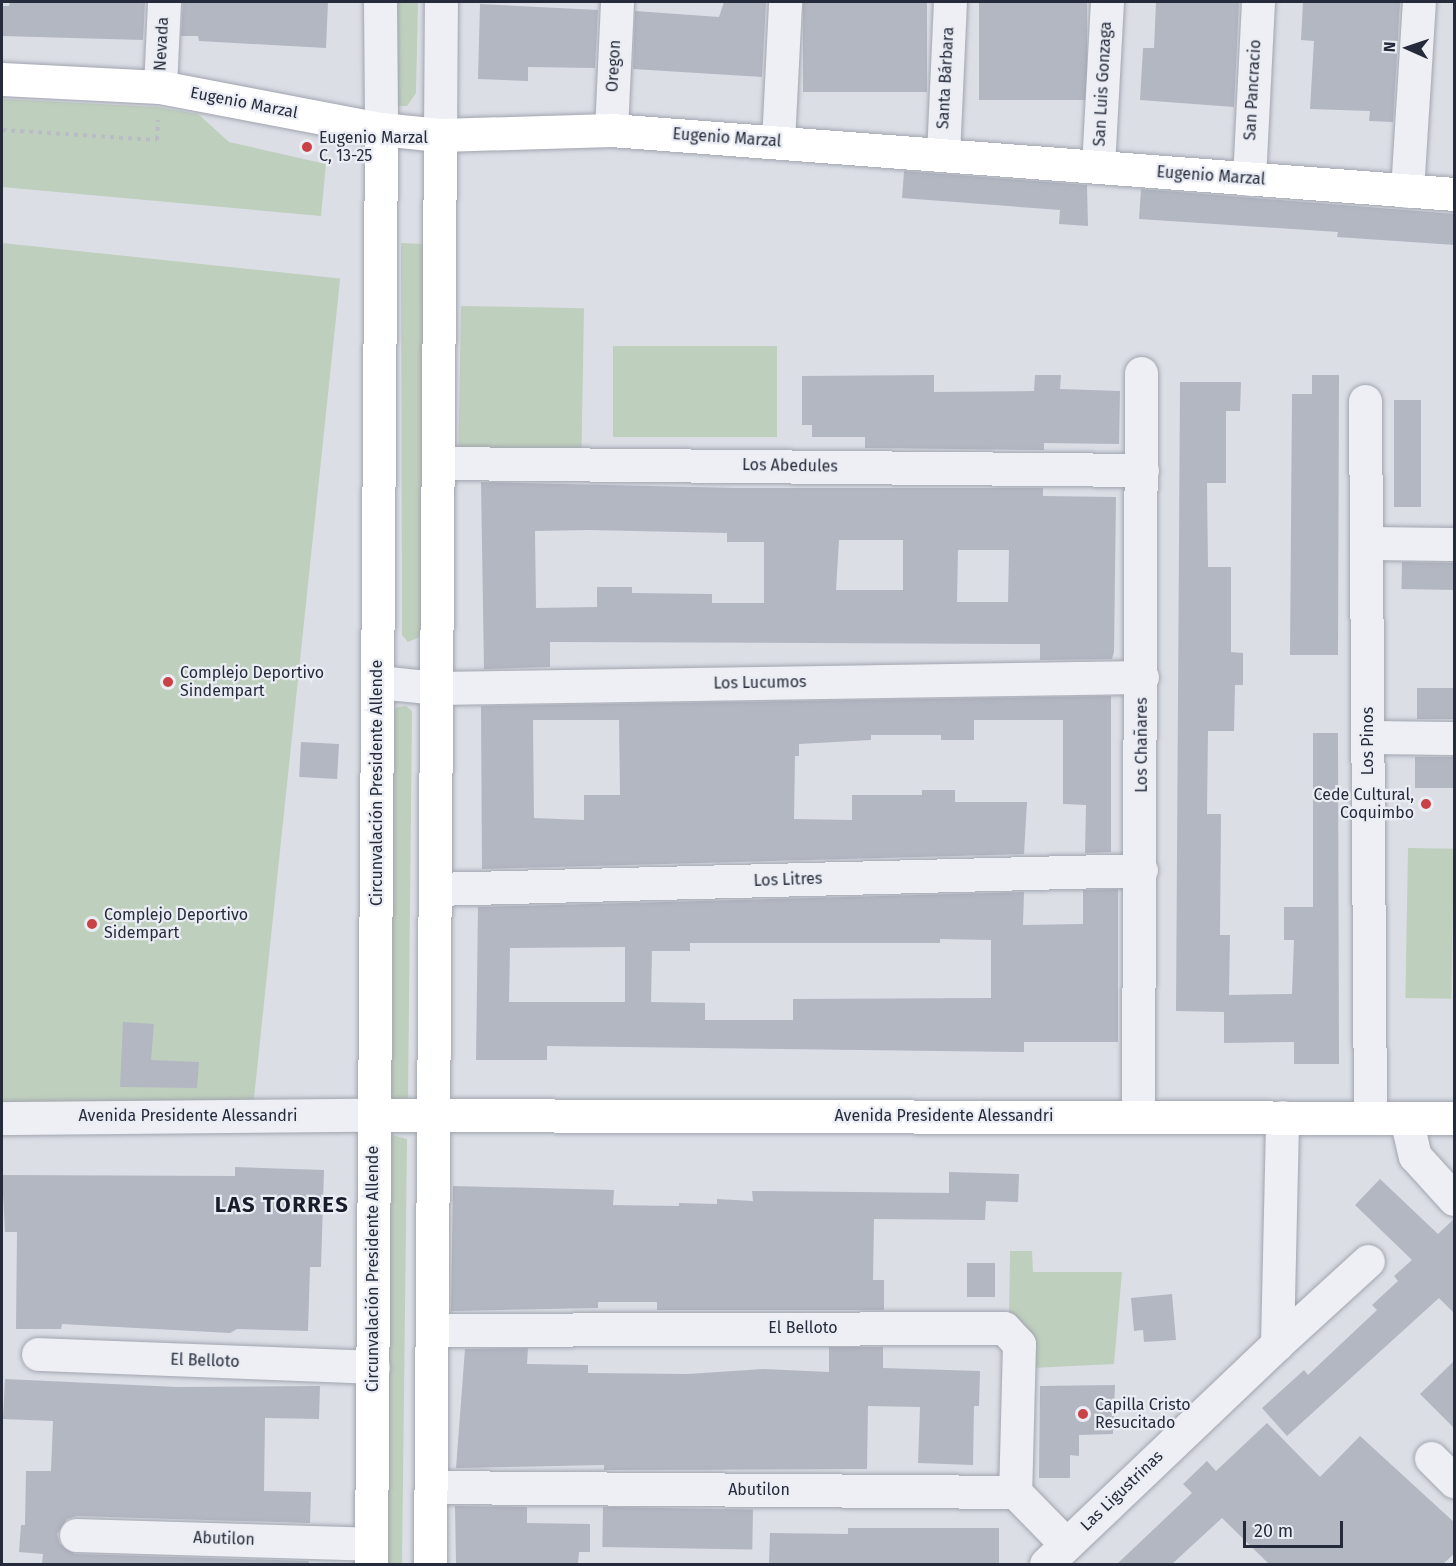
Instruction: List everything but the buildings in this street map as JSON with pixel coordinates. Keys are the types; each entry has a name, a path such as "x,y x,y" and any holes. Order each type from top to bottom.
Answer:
{"main road":[{"name":"Eugenio Marzal","path":"2,79 160,87 381,129 440,135 611,129 1455,194"},
{"name":"Circunvalación Presidente Allende","path":"371,1554 381,129"},
{"path":"430,1564 440,135"},
{"name":"Avenida Presidente Alessandri","path":"374,1115 1455,1118"}],"street":[{"name":"Nevada","path":"160,87 164,2"},
{"name":"Circunvalación Presidente Allende","path":"380,2 381,129"},
{"path":"440,135 441,2"},
{"name":"Oregon","path":"611,129 617,2"},
{"path":"778,142 785,2"},
{"name":"Santa Bárbara","path":"943,155 950,2"},
{"name":"San Luis Gonzaga","path":"1098,167 1107,2"},
{"name":"San Pancracio","path":"1249,178 1258,2"},
{"path":"1407,191 1419,2"},
{"name":"Los Chañares","path":"1138,1117 1142,677 1141,373"},
{"name":"Los Pinos","path":"1365,401 1371,1117"},
{"name":"Los Abedules","path":"438,463 1142,470"},
{"path":"1366,543 1455,544"},
{"name":"Los Lucumos","path":"378,682 436,688 1142,677"},
{"path":"1368,737 1455,738"},
{"name":"Los Litres","path":"435,890 1141,870"},
{"name":"Avenida Presidente Alessandri","path":"2,1118 374,1115"},
{"path":"1277,1344 1282,1117"},
{"path":"1406,1118 1415,1156 1455,1199"},
{"name":"Las Ligustrinas","path":"1056,1554 1368,1261"},
{"name":"El Belloto","path":"432,1330 1004,1328 1019,1344 1014,1492"},
{"name":"El Belloto","path":"38,1354 373,1367"},
{"path":"1431,1458 1455,1481"},
{"name":"Abutilon","path":"431,1487 1014,1492"},
{"path":"1014,1492 1056,1554"},
{"name":"Abutilon","path":"76,1535 371,1554"}],"path":[{"path":"2,130 157,140 160,87"}],"green space":[{"path":"391,2 418,2 416,93 407,106 396,106"},
{"path":"2,99 157,107 198,114 229,142 326,164 321,216 2,187"},
{"name":"Complejo Deportivo Sindempart","path":"2,243 340,279 251,1128 2,1102"},
{"path":"401,243 423,244 422,636 408,642 402,635"},
{"path":"461,306 584,308 581,453 458,451"},
{"path":"613,346 777,346 777,437 613,437"},
{"path":"406,706 412,711 408,1098 402,1104 386,1098 391,714 397,707"},
{"path":"1408,848 1454,849 1451,999 1405,998"},
{"path":"389,1134 407,1139 402,1564 379,1564"},
{"path":"1010,1251 1032,1251 1033,1272 1122,1272 1114,1364 1032,1368 1009,1318"}],"place":[{"name":"Eugenio Marzal C, 13-25","path":"307,147"},
{"name":"Complejo Deportivo Sindempart","path":"168,682"},
{"name":"Cede Cultural, Coquimbo","path":"1426,804"},
{"name":"Complejo Deportivo Sidempart","path":"92,924"},
{"name":"Capilla Cristo Resucitado","path":"1083,1414"}],"district":[{"name":"LAS TORRES","path":"282,1205"}]}
